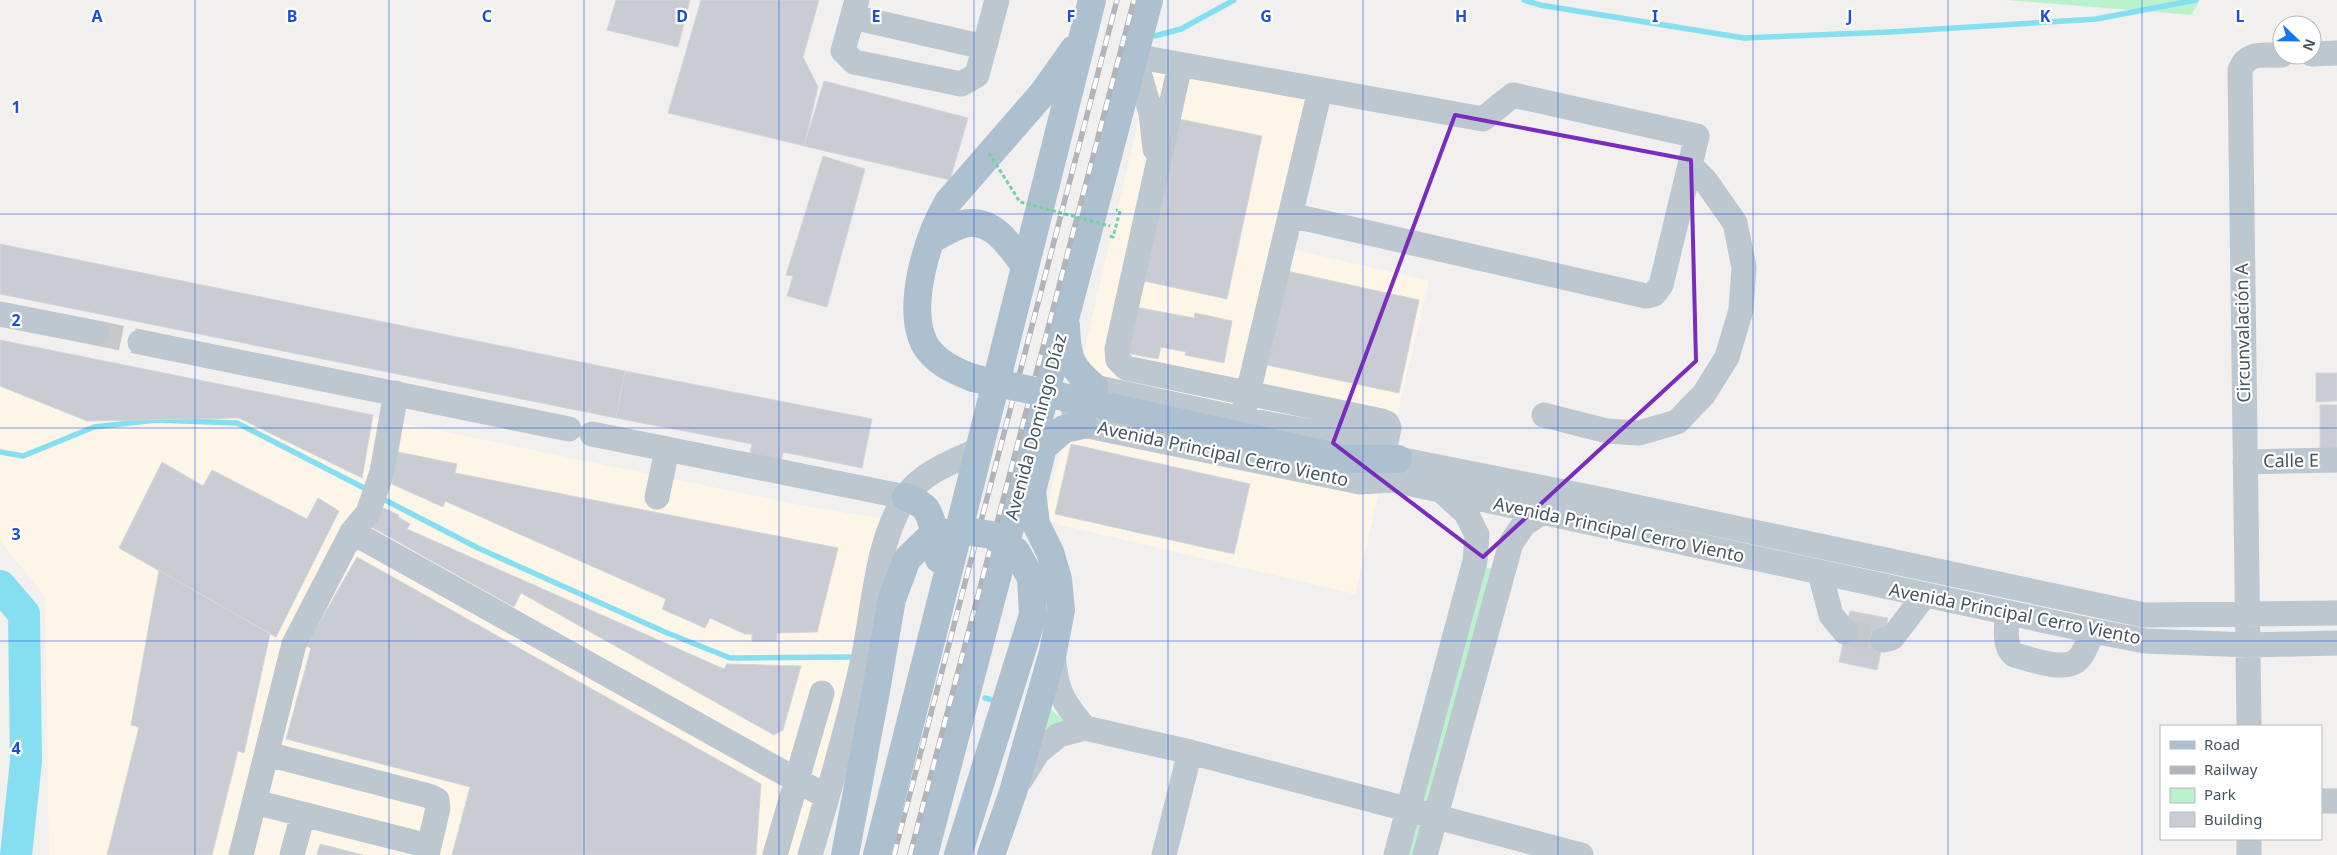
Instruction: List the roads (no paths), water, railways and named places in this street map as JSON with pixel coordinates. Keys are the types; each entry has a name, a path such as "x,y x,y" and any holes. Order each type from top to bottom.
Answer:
{"main road":[{"path":"877,855 938,620 978,450 1092,0"},
{"name":"Avenida Domingo Díaz","path":"924,855 1149,0"},
{"path":"1083,35 1042,94 948,202 939,217 923,264 918,296 918,319 924,343 936,358 951,369 974,378 1088,405 1345,459 1392,464"},
{"path":"932,239 972,223 990,228 1001,236 1025,266"},
{"path":"990,855 1013,792 1053,652 1061,610 1058,579 1050,552 1036,524 1032,491 1066,351 1066,313"},
{"path":"1066,351 1078,374 1088,405"},
{"path":"1043,447 1088,405"},
{"path":"906,497 916,501 926,510 938,546 938,620"},
{"path":"845,855 892,599 906,559 930,537 961,530 991,536 1016,551 1031,578 1033,615 958,855"}],"street":[{"path":"984,47 855,8 843,51 854,62 960,84 977,75 984,47 990,2"},
{"path":"2322,54 2337,53"},
{"name":"Circunvalación A","path":"2249,725 2240,70 2243,61 2250,56 2272,55"},
{"path":"1156,171 1151,112 1134,56 1483,119 1513,95 1697,136 1661,285 1654,294 1646,296 1290,215"},
{"path":"1180,65 1117,349 1118,360 1126,368 1387,423 1392,464"},
{"path":"1242,419 1320,90"},
{"path":"1544,414 1607,430 1639,433 1677,422 1704,394 1727,357 1741,310 1744,267 1735,223 1705,180 1690,165"},
{"path":"0,314 97,333"},
{"path":"140,342 906,497"},
{"path":"241,855 294,644 352,532 368,514 382,472 396,393"},
{"name":"Avenida Principal Cerro Viento","path":"1088,405 1242,419 1366,442 1392,464 1443,492 2008,614 2145,641 2249,645 2337,643"},
{"name":"Avenida Principal Cerro Viento","path":"1088,405 1360,482 1392,464 1599,499 2144,615 2337,613"},
{"path":"657,497 667,450"},
{"path":"810,855 862,664 885,545 906,497 921,478 978,450"},
{"name":"Calle E","path":"2245,462 2337,460"},
{"path":"1396,855 1475,561 1477,535 1466,513 1443,492"},
{"path":"1425,855 1511,543 1524,524 1542,512"},
{"path":"352,532 827,797"},
{"path":"1820,573 1831,615 1846,632"},
{"path":"1883,640 1892,638 1924,596"},
{"path":"2008,614 2007,645 2014,655 2064,666 2074,664 2093,631"},
{"path":"1053,652 1056,683 1066,705 1085,728"},
{"path":"775,855 795,779 822,693"},
{"path":"1013,792 1038,752 1059,735 1085,728 1190,752 1581,855"},
{"path":"1164,855 1190,752"},
{"path":"255,802 303,814 428,851 438,808 437,800 429,796 267,754"},
{"path":"2322,801 2337,801"},
{"path":"292,855 303,814"},
{"path":"2249,840 2249,855"}],"waterway":[{"path":"1155,36 1181,29 1234,0"},
{"path":"1524,0 1540,5 1744,38 1890,32 2096,19 2196,0"},
{"path":"0,452 23,456 94,427 156,420 237,423 370,491"},
{"path":"379,497 478,548 665,632 730,658 849,657"},
{"path":"0,586 24,614 26,761 16,855"},
{"path":"985,698 1000,702"}],"tunnel":[{"path":"97,333 140,342"},
{"path":"1845,632 1883,640"}],"railway":[{"path":"894,855 1117,0"},
{"path":"910,855 1134,0"}]}
